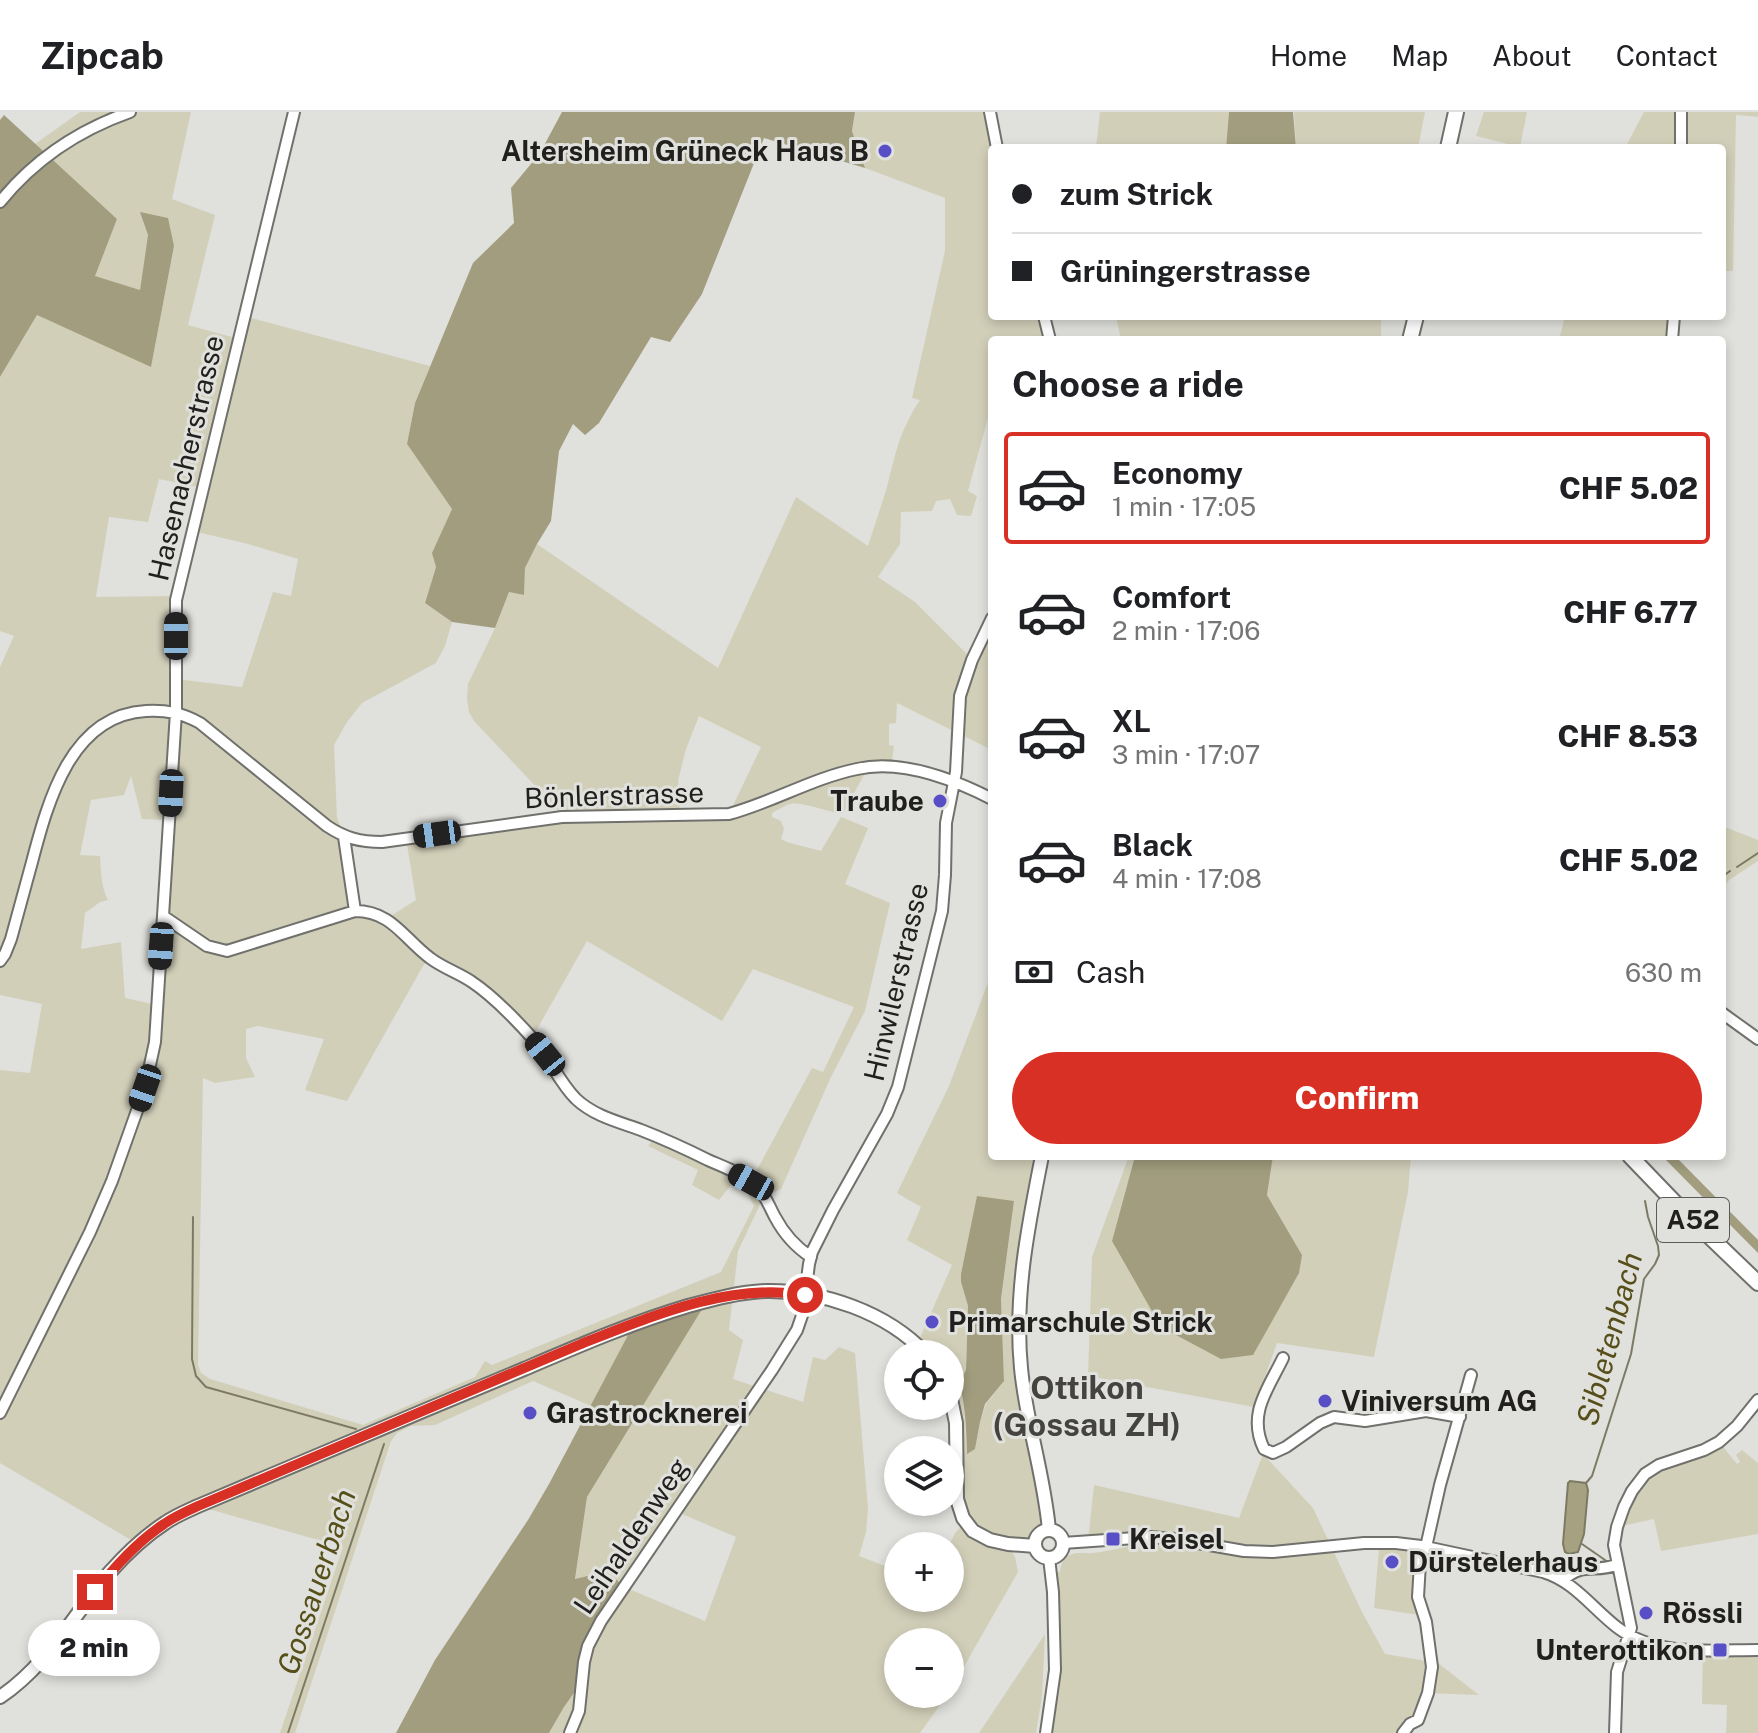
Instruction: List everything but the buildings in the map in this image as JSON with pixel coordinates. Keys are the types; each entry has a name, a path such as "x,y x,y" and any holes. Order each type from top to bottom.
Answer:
{"highway":[{"path":"1449,144 1456,112"},
{"path":"1458,144 1465,112"},
{"name":"A52","path":"1634,1160 1758,1283"},
{"name":"A52","path":"1646,1160 1758,1270"}],"main road":[{"path":"1041,1160 1026,1243 1019,1333 1021,1369 1043,1476 1049,1530"},
{"path":"0,1697 26,1676 49,1651 110,1572 165,1523 370,1432 629,1325 707,1301 775,1291 807,1295 867,1312 910,1340"},
{"path":"955,1420 957,1499 963,1518 973,1531 990,1540 1035,1546"},
{"path":"1049,1530 1058,1533 1063,1543 1059,1553 1049,1558 1038,1553 1035,1546 1041,1532 1049,1530"}],"street":[{"path":"0,202 27,173 67,142 103,122 130,112"},
{"name":"Hasenacherstrasse","path":"0,1413 101,1207 145,1088 155,1042 176,712 176,610 181,577 294,112"},
{"path":"990,112 996,144"},
{"path":"1681,112 1681,144"},
{"name":"Hinwilerstrasse","path":"807,1295 811,1257 833,1210 885,1119 898,1087 942,911 946,817 957,757 958,710 962,689 988,626"},
{"name":"Bönlerstrasse","path":"0,961 11,939 56,784 73,754 92,733 121,714 136,711 176,712 200,723 327,826 344,837 364,842 562,817 729,814 865,767 896,768 934,775 988,797"},
{"path":"344,837 355,911"},
{"path":"163,916 207,946 227,951 355,911 386,919 428,957 471,981 491,997 532,1038 567,1089 590,1110 656,1136 751,1182 761,1191 795,1246 811,1257"},
{"path":"1726,1016 1758,1039"},
{"name":"Leihaldenweg","path":"570,1733 579,1711 588,1646 601,1621 779,1359 797,1330 807,1295"},
{"path":"1283,1358 1258,1408 1257,1435 1264,1449 1273,1453 1334,1417 1365,1421 1426,1411 1460,1417"},
{"path":"1403,1733 1418,1720 1428,1693 1432,1667 1426,1622 1418,1597 1424,1546 1471,1375"},
{"path":"1615,1733 1617,1672 1629,1635 1630,1620 1614,1545 1617,1527 1629,1498 1645,1474 1659,1465 1719,1442 1758,1400"},
{"path":"1063,1543 1150,1537 1244,1551 1273,1552 1375,1543 1424,1546 1543,1572 1563,1580 1617,1627 1647,1644 1662,1648 1758,1650"},
{"path":"1046,1733 1055,1670 1049,1558"},
{"path":"1563,1580 1577,1570 1618,1564"}],"shaded area":[{"path":"80,112 191,112 172,199 215,215 188,325 239,339 244,316 430,366 415,403 407,444 452,509 433,552 436,567 425,603 452,622 436,663 362,703 334,745 337,817 344,837 355,911 386,919 416,900 406,838 561,816 474,721 467,699 468,684 509,592 524,595 525,568 537,544 718,668 796,497 868,546 899,442 920,400 912,398 945,251 945,198 865,168 852,131 855,112 990,112 988,320 1045,320 1049,336 988,336 988,418 968,491 977,496 971,516 957,515 950,499 936,501 932,511 901,512 900,544 878,577 915,602 972,659 988,626 988,748 897,703 896,723 889,724 889,745 894,746 891,768 865,767 864,775 843,813 796,804 772,813 784,829 781,839 821,851 841,817 868,828 845,884 890,903 865,1011 831,1077 781,1189 764,1196 738,1251 729,1330 743,1340 733,1379 803,1402 813,1357 825,1360 839,1347 855,1353 868,1509 859,1556 884,1566 884,1612 964,1612 964,1532 956,1532 965,1523 964,1436 955,1436 953,1420 964,1420 964,1410 967,1453 975,1449 986,1404 1004,1381 1001,1299 1014,1202 977,1197 961,1282 968,1306 964,1374 964,1340 919,1340 952,1265 907,1240 921,1207 897,1193 949,1086 988,983 988,1160 1041,1160 1019,1333 1045,1530 1035,1541 1008,1545 1018,1572 964,1666 964,1628 884,1628 884,1708 938,1708 920,1733 549,1733 564,1707 575,1580 587,1497 706,1302 629,1325 627,1337 591,1406 533,1381 435,1425 411,1426 397,1433 391,1441 295,1733 280,1733 343,1547 198,1506 138,1544 0,1463 0,1070 30,1073 42,1004 0,995 0,667 14,636 0,631 0,377 37,315 151,366 174,246 141,213 148,235 140,290 94,276 117,219 35,144","holes":["159,479 203,488 193,531 298,559 291,596 273,592 242,687 176,679 173,596 96,597 109,517 148,522","699,716 761,747 729,814 680,815 678,781","131,776 142,819 168,820 157,1005 125,998 121,942 81,949 85,913 108,900 100,856 80,855 91,800 124,795","587,941 722,1021 753,969 854,1007 823,1072 812,1068 751,1181 656,1136 648,1146 698,1170 692,1185 719,1200 731,1185 748,1194 754,1206 721,1272 492,1365 485,1361 475,1377 363,1425 210,1379 201,1373 198,1365 203,1078 215,1083 255,1077 246,1058 246,1029 258,1026 324,1039 305,1090 347,1101 428,957 491,997 532,1038","675,1511 736,1537 705,1621 624,1587"]},
{"path":"562,112 855,112 852,131 865,168 764,138 702,294 670,342 651,337 599,423 585,435 573,424 559,451 551,521 525,568 524,595 509,592 495,628 452,622 425,603 436,567 432,553 452,509 407,444 415,403 473,263 514,223 511,188 540,153"},
{"path":"1100,112 1229,112 1226,144 1096,144"},
{"path":"1229,112 1293,112 1296,144 1226,144"},
{"path":"1294,112 1425,112 1419,144 1296,144"},
{"path":"1484,112 1527,112 1521,144 1476,136"},
{"path":"1644,112 1758,112 1758,117 1736,115 1733,271 1726,271 1726,144 1627,144"},
{"path":"4,115 117,219 95,276 140,290 148,235 140,212 168,218 174,246 151,367 37,315 0,377 0,120"},
{"path":"1117,320 1381,320 1381,336 1120,336"},
{"path":"1564,320 1674,320 1672,336 1560,336"},
{"path":"1726,828 1758,840 1758,861 1726,884"},
{"path":"1128,1160 1134,1160 1112,1241 1302,1255 1267,1195 1272,1160 1411,1160 1408,1192 1374,1357 1277,1343 1254,1407 1088,1376 1092,1257"},
{"path":"1134,1160 1272,1160 1267,1195 1302,1255 1299,1273 1253,1355 1221,1359 1161,1327 1112,1241"},
{"path":"1666,1160 1679,1160 1758,1240 1758,1253"},
{"path":"977,1196 1014,1201 1001,1299 1004,1381 985,1404 975,1449 967,1454 964,1374 968,1306 961,1274"},
{"path":"707,1301 587,1497 575,1579 606,1574 623,1586 601,1621 582,1681 549,1733 396,1733 435,1660 549,1484 627,1337 629,1325"},
{"path":"1719,1442 1737,1464 1740,1462 1736,1455 1742,1450 1758,1463 1758,1534 1661,1551 1654,1519 1617,1527 1645,1474"},
{"path":"1263,1454 1313,1508 1385,1654 1438,1663 1479,1695 1428,1693 1418,1720 1403,1733 1045,1733 1057,1572 1060,1572 1064,1559 1074,1554 1144,1544 1215,1547 1175,1539 1088,1541 1094,1485 1239,1518"},
{"path":"1570,1481 1586,1483 1588,1490 1584,1534 1578,1552 1569,1554 1565,1552 1563,1544"},
{"path":"1379,1549 1416,1551 1419,1615 1374,1608"},
{"path":"1045,1634 1042,1697 1036,1733 979,1733"},
{"path":"1703,1649 1758,1650 1758,1733 1726,1733 1727,1705 1702,1704"}],"waterway":[{"name":"Sibletenbach","path":"1737,867 1758,853"},
{"name":"Sibletenbach","path":"1726,874 1730,871"},
{"name":"Sibletenbach","path":"1586,1483 1592,1476 1631,1354 1644,1279 1659,1255 1645,1201"},
{"name":"Gossauerbach","path":"193,1217 192,1359 196,1376 206,1387 356,1429"},
{"name":"Gossauerbach","path":"288,1733 384,1444"},
{"path":"1582,1544 1605,1560"},
{"path":"1615,1663 1619,1649"},
{"path":"1611,1692 1612,1673"}],"place":[{"name":"Altersheim Grüneck Haus B","path":"885,151"},
{"name":"Traube","path":"940,801"},
{"name":"Primarschule Strick","path":"932,1322"},
{"name":"Viniversum AG","path":"1325,1401"},
{"name":"Grastrocknerei","path":"530,1413"},
{"name":"Kreisel","path":"1113,1539"},
{"name":"Dürstelerhaus","path":"1392,1562"},
{"name":"Rössli","path":"1646,1613"},
{"name":"Unterottikon","path":"1720,1650"}],"district":[{"name":"Ottikon (Gossau ZH)","path":"1087,1406"}],"route":[{"path":"95,1592 138,1544 165,1523 370,1432 581,1344 669,1312 742,1294 789,1292 805,1295"}]}
